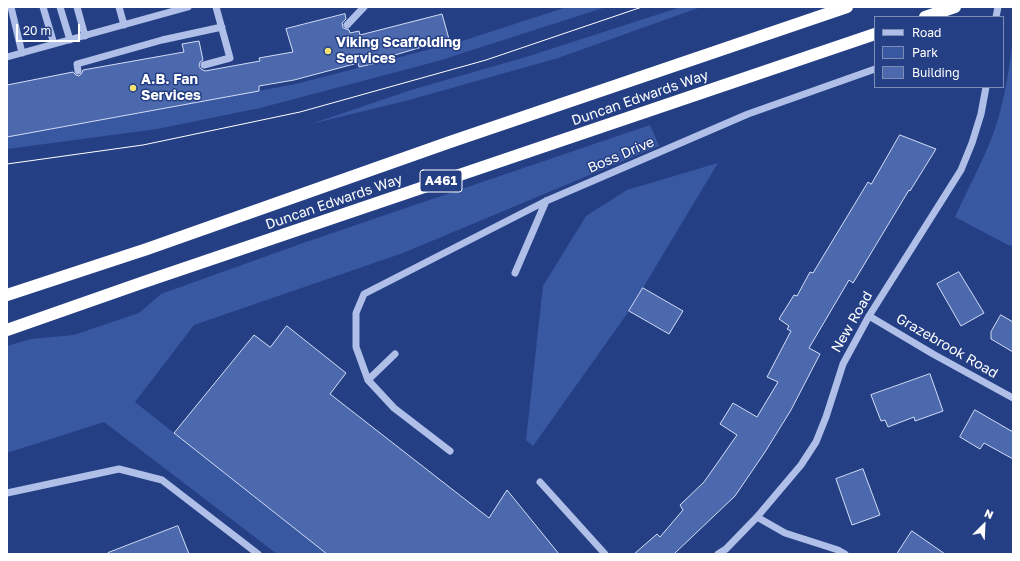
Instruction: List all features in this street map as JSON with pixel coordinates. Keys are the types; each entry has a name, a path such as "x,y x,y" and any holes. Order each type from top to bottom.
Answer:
{"highway":[{"name":"Duncan Edwards Way","path":"7,296 847,7"},
{"path":"928,16 954,7"},
{"name":"Duncan Edwards Way","path":"7,330 144,282 874,34"}],"street":[{"path":"10,7 22,53"},
{"path":"43,7 54,44"},
{"path":"60,7 70,40"},
{"path":"77,7 85,36"},
{"path":"119,7 124,25"},
{"path":"7,58 188,7"},
{"path":"204,65 230,58 216,7"},
{"path":"347,25 364,7"},
{"path":"78,71 77,64 162,40 222,27"},
{"name":"Boss Drive","path":"368,380 356,347 356,313 364,294 546,201 748,114 874,69"},
{"name":"New Road","path":"718,554 727,551 801,465 816,442 826,417 843,364 869,316 961,170 972,143 981,114 986,88"},
{"path":"515,273 546,201"},
{"name":"Grazebrook Road","path":"869,316 933,354 1013,398"},
{"path":"395,354 368,380 394,408 450,451"},
{"path":"7,493 119,469 162,480 258,554"},
{"path":"540,482 605,554"},
{"path":"756,517 785,533 838,550 845,554"}],"green space":[{"path":"567,7 606,7 438,61 260,108 157,129 7,149 7,137 296,84 462,41"},
{"path":"681,7 701,7 558,58 409,100 311,124 411,90 526,57"},
{"path":"1013,38 1013,246 1008,245 955,217 985,155 995,129 1006,87"},
{"path":"650,125 659,146 403,253 194,325 135,402 327,554 277,554 104,422 7,453 7,346 31,339 74,335 139,313 161,294 306,242"},
{"path":"718,163 629,311 533,446 526,440 543,286 586,216 627,190"}],"building":[{"name":"A.B. Fan Services","path":"345,14 346,19 342,23 343,28 349,30 350,33 359,31 360,35 442,14 449,39 388,57 389,60 359,67 358,63 294,80 259,86 259,91 7,137 7,85 73,72 79,76 83,70 184,52 182,44 199,41 203,60 200,62 199,66 205,71 260,61 259,58 293,52 286,29"},
{"path":"900,135 936,149 910,191 909,190 853,283 849,280 809,348 820,354 791,410 765,452 735,496 674,554 634,554 657,534 660,537 683,510 680,505 704,482 737,435 720,424 733,403 757,417 778,382 767,377 791,331 787,329 789,326 779,319 794,295 797,296 810,272 813,273 868,182 871,184"},
{"path":"959,272 984,313 961,326 937,284"},
{"path":"643,288 683,311 669,334 629,311"},
{"path":"1001,315 1013,322 1013,352 991,339 991,332"},
{"path":"287,326 346,373 330,394 489,518 507,490 559,554 327,554 174,433 254,335 270,347"},
{"path":"930,374 943,411 915,421 914,417 888,427 885,420 881,421 871,395"},
{"path":"975,410 1013,432 1013,459 984,443 980,449 960,437"},
{"path":"863,469 880,515 852,525 836,479"},
{"path":"178,526 189,554 108,554 108,553"},
{"path":"912,531 945,554 897,554"}],"tram line":[{"path":"7,164 143,145 300,112 486,60 642,7"}],"place":[{"name":"Viking Scaffolding Services","path":"328,51"},
{"name":"A.B. Fan Services","path":"133,88"}]}
